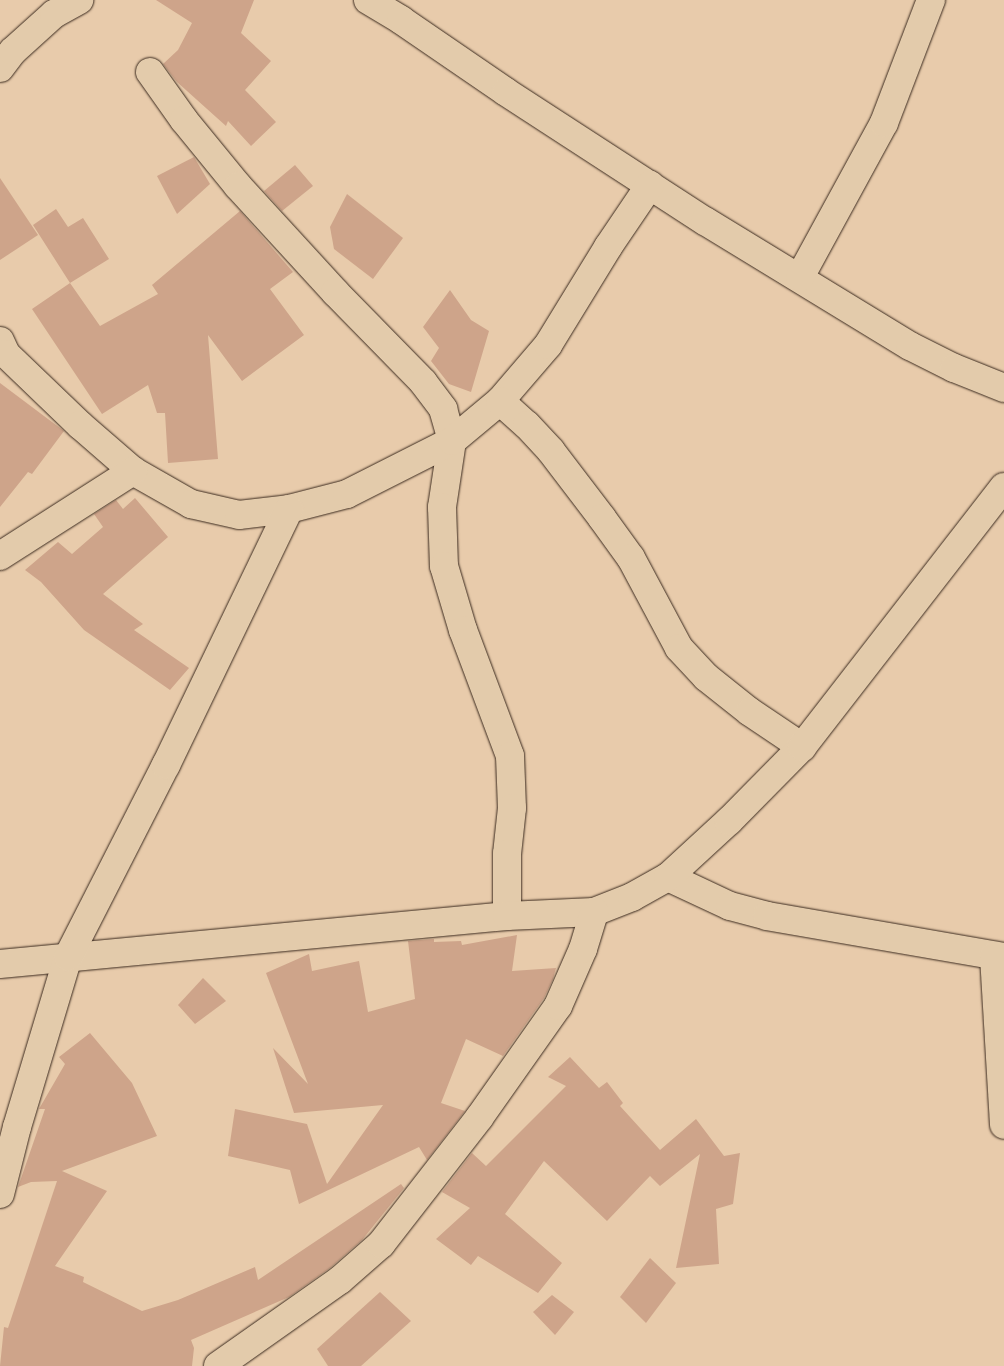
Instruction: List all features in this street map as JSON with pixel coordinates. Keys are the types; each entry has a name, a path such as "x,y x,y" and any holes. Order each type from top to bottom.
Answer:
{"street":[{"path":"0,68 13,51 54,14 79,0"},
{"path":"368,0 402,20 506,92 650,186 910,346 954,368 1004,388"},
{"path":"800,277 884,123 930,0"},
{"path":"150,72 184,120 238,186 335,292 423,382 443,409 452,441 442,507 444,566 463,630 510,756 512,808 507,854 507,916"},
{"path":"0,341 6,354 80,425 133,471 191,504 239,515 289,509 347,494 452,441 500,400 548,345 608,247 650,186"},
{"path":"500,400 527,425 550,451 631,558 679,648 714,683 750,712 802,747"},
{"path":"0,556 133,471"},
{"path":"0,964 507,916 594,912 632,897 668,878 729,821 802,747 1004,487"},
{"path":"0,1194 17,1128 68,957 166,765 289,509"},
{"path":"668,878 730,906 767,916 999,957 1004,1125"},
{"path":"218,1366 340,1280 381,1244 479,1118 558,1006 583,949 594,912"}],"building":[{"path":"156,0 254,0 241,33 271,61 245,90 276,122 251,146 228,121 226,126 177,82 163,64 178,50 192,23"},
{"path":"194,157 210,184 177,214 157,176"},
{"path":"295,165 313,186 282,211 264,191"},
{"path":"0,178 38,235 0,260"},
{"path":"347,194 403,238 373,279 334,249 330,227"},
{"path":"56,209 68,227 83,218 109,259 70,283 33,225"},
{"path":"240,211 293,272 270,289 304,335 242,381 208,335 218,459 168,463 165,413 157,413 148,385 102,414 32,309 70,283 100,326 158,294 152,285"},
{"path":"450,290 471,320 489,331 471,392 449,384 431,361 439,348 423,327"},
{"path":"0,383 64,431 32,474 28,472 0,507"},
{"path":"135,498 168,537 103,594 143,624 134,630 189,668 170,690 84,630 41,582 25,570 58,542 72,554 103,527 94,514 116,500 123,509"},
{"path":"517,935 512,971 556,968 553,979 544,998 503,1056 466,1039 441,1103 465,1111 427,1160 419,1147 299,1204 290,1170 228,1156 235,1109 307,1124 327,1184 383,1105 294,1113 273,1048 308,1084 266,973 309,954 312,971 359,961 368,1012 415,999 408,941 434,939 434,942 461,941 462,945"},
{"path":"203,978 226,1001 195,1024 178,1005"},
{"path":"90,1033 132,1083 157,1136 62,1171 107,1191 55,1266 84,1277 83,1282 142,1311 178,1300 255,1267 258,1280 401,1184 404,1188 362,1240 330,1268 289,1297 191,1340 194,1348 192,1366 0,1366 4,1327 8,1328 57,1181 31,1182 18,1187 45,1109 39,1109 65,1064 59,1057"},
{"path":"570,1057 599,1088 607,1082 623,1103 620,1106 660,1150 696,1119 724,1156 740,1153 733,1204 716,1209 719,1264 676,1268 700,1154 660,1186 650,1176 607,1221 544,1161 505,1214 562,1263 538,1293 478,1256 471,1265 436,1239 470,1208 442,1192 472,1153 486,1166 566,1086 548,1077"},
{"path":"650,1258 676,1283 646,1323 620,1297"},
{"path":"380,1292 411,1321 361,1366 328,1366 317,1349"},
{"path":"552,1295 574,1312 555,1335 533,1312"}]}
